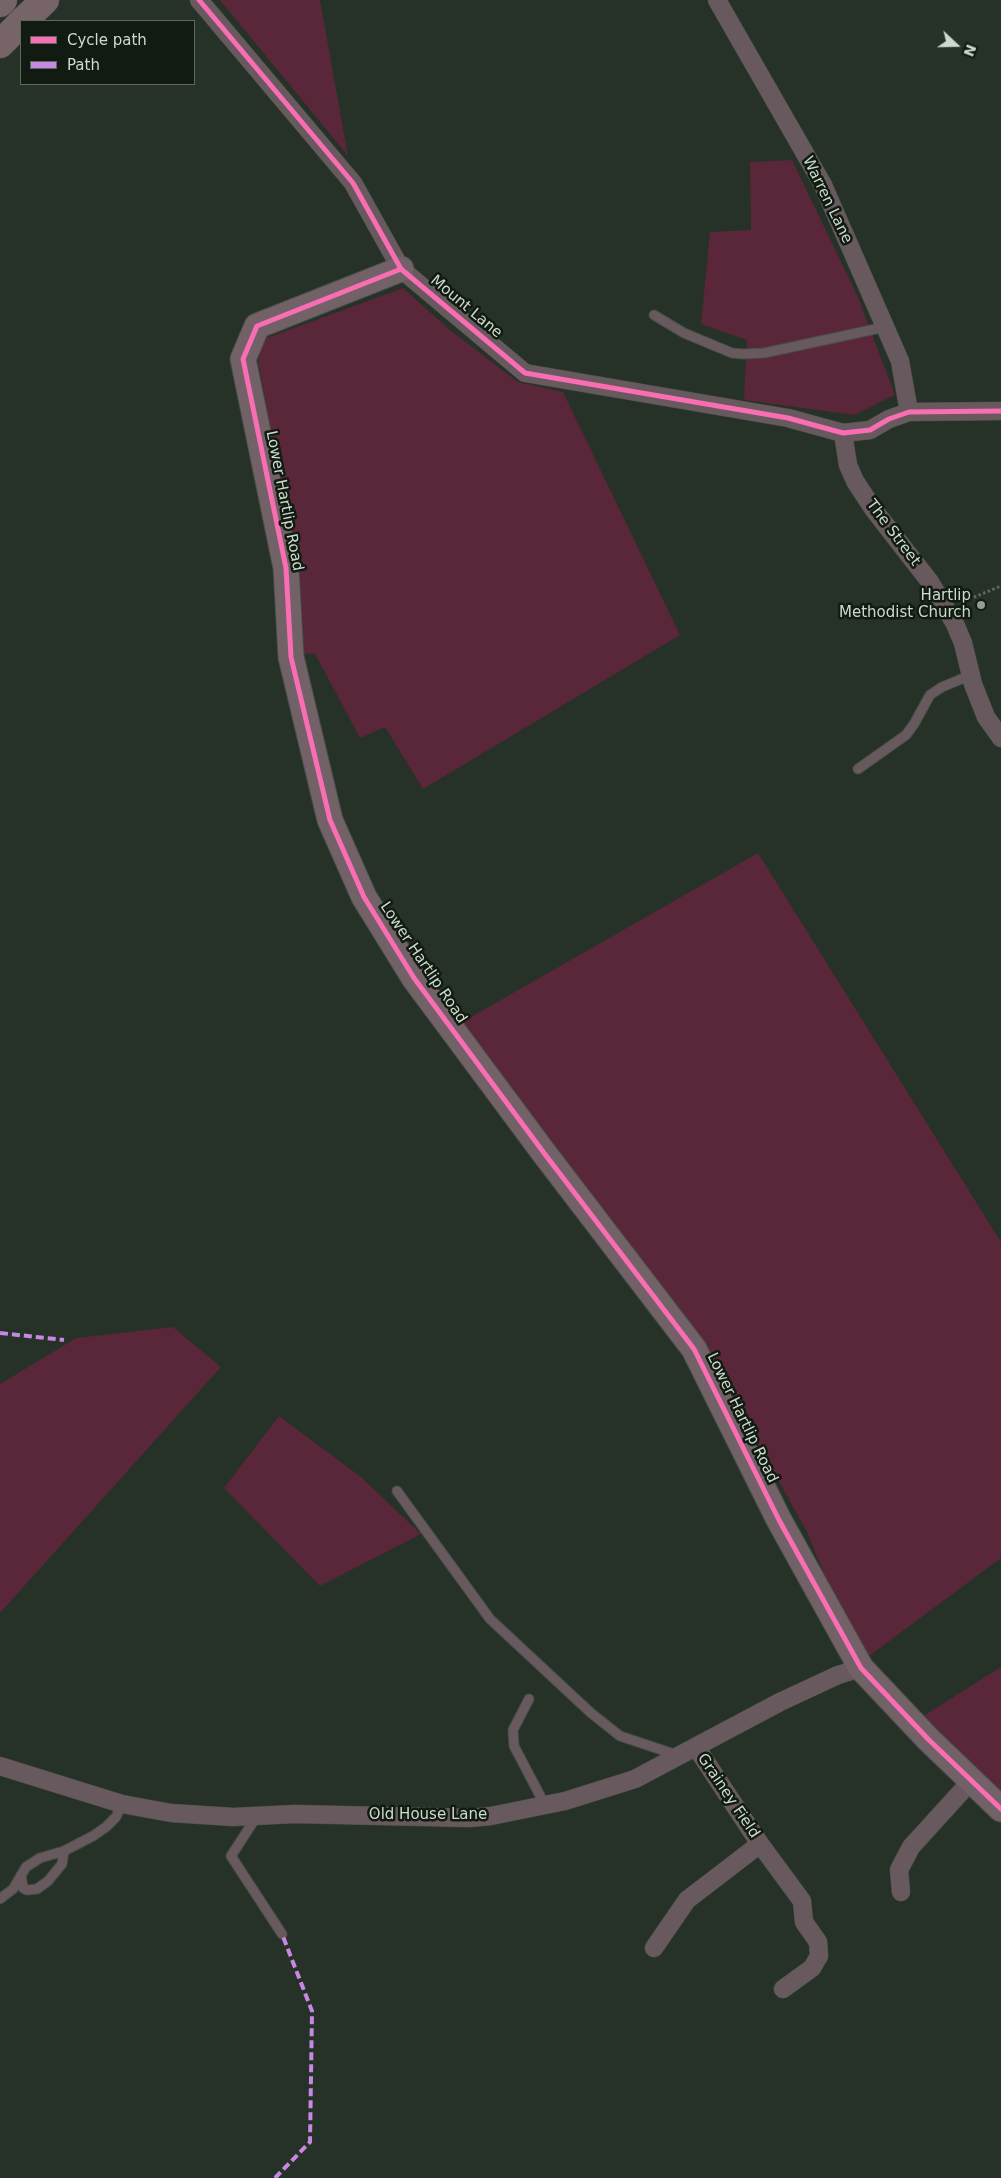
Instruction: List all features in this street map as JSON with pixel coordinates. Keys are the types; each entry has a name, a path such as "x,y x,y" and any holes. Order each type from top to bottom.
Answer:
{"highway":[{"path":"0,3 3,0"},
{"path":"24,20 45,0"},
{"path":"0,44 20,24"}],"street":[{"name":"Mount Lane","path":"199,0 353,183 401,269 525,373 788,418 843,433"},
{"name":"Warren Lane","path":"717,0 823,185 900,361 910,412"},
{"name":"Lower Hartlip Road","path":"401,269 258,326 243,359 286,568 292,657 330,820 364,897 414,978 544,1153 694,1349 779,1520 861,1668 971,1781 1001,1809"},
{"path":"843,433 870,430 910,412 1001,411"},
{"name":"The Street","path":"843,433 848,466 855,481 874,510 930,582 946,608 963,643 971,675 986,717 1001,738"},
{"name":"Old House Lane","path":"0,1766 122,1804 171,1814 257,1816 295,1814 468,1818 545,1805 635,1779 780,1702 838,1675 861,1668"},
{"name":"Grainey Field","path":"696,1747 760,1844 802,1901 804,1922 818,1942 819,1956 812,1968 783,1988"},
{"path":"901,1892 899,1870 911,1848 971,1781"},
{"name":"Grainey Field","path":"654,1948 687,1900 760,1844"}],"lane":[{"path":"654,315 692,336 732,353 743,354 764,353 885,327"},
{"path":"858,769 906,735 930,695 942,687 971,675"},
{"path":"397,1491 490,1619 591,1714 620,1736 680,1756"},
{"path":"529,1700 513,1730 514,1746 545,1805"},
{"path":"0,1899 13,1889 26,1867 40,1858 64,1852 106,1827 116,1817 122,1804"},
{"path":"257,1816 231,1856 282,1934"},
{"path":"21,1875 23,1888 27,1890 37,1889 48,1881 62,1864 64,1852"}],"path":[{"path":"946,608 1001,586"}],"shaded area":[{"path":"220,0 320,0 348,156"},
{"path":"792,160 858,297 895,395 854,415 744,400 747,340 701,324 710,232 751,230 750,162"},
{"path":"403,288 450,330 518,382 563,392 680,635 423,789 385,727 360,738 315,654 298,653 297,568 258,361 264,339"},
{"path":"758,853 1001,1242 1001,1558 861,1662 807,1532 703,1344 457,1025"},
{"path":"173,1327 221,1367 0,1613 0,1384 76,1338"},
{"path":"279,1416 361,1477 421,1534 320,1586 224,1488"},
{"path":"1001,1667 1001,1791 920,1718"}],"marked path":[{"path":"0,1333 64,1340"},
{"path":"275,2178 310,2142 312,2011 282,1934"}],"cycle path":[{"path":"199,0 353,183 401,269 525,373 788,418 843,433 870,430 889,419 909,412 1001,411"},
{"path":"401,269 257,326 243,359 286,568 291,657 330,820 364,897 414,978 544,1153 694,1349 779,1520 861,1668 928,1739 1001,1809"}],"place":[{"name":"Hartlip Methodist Church","path":"981,605"}]}
